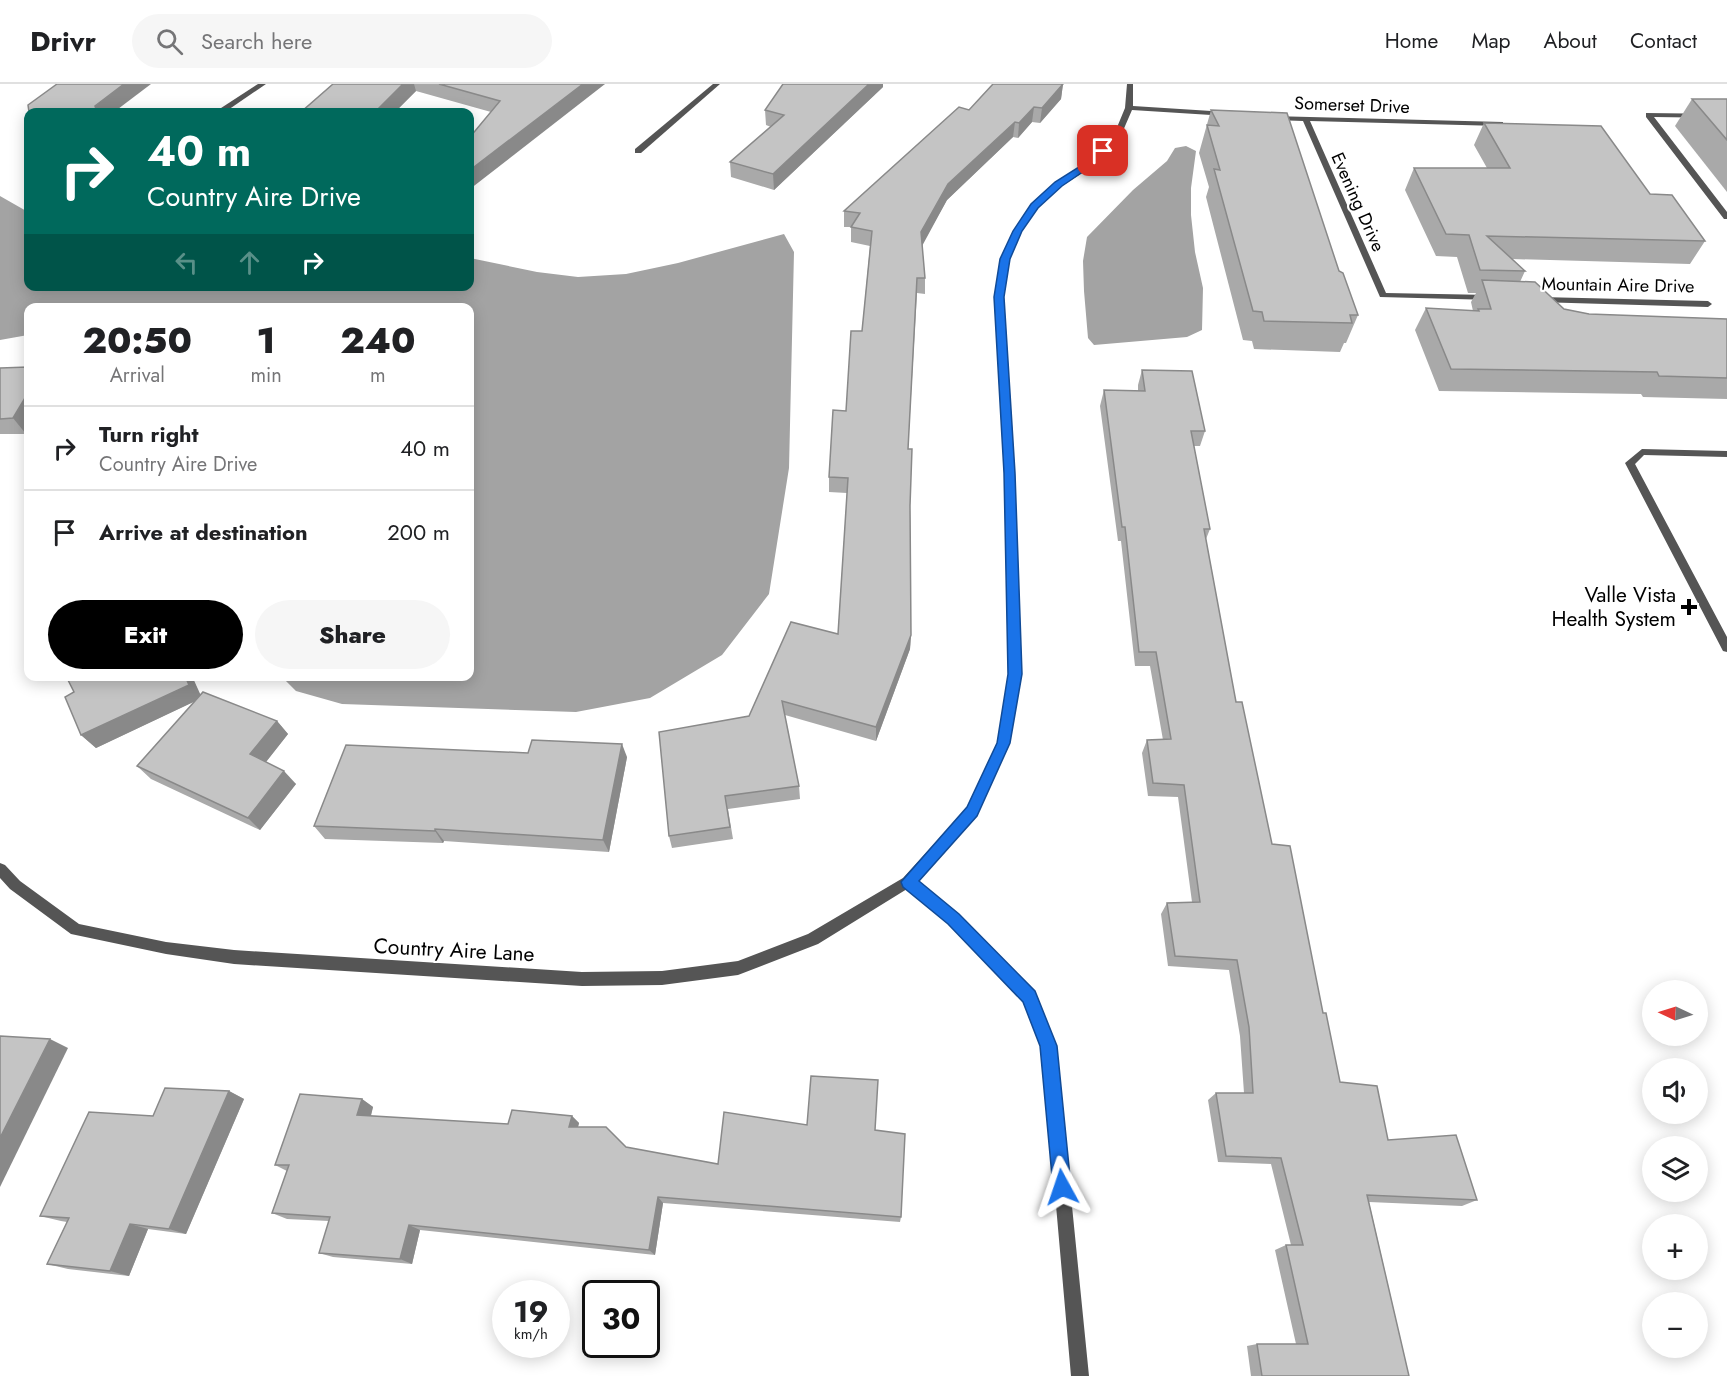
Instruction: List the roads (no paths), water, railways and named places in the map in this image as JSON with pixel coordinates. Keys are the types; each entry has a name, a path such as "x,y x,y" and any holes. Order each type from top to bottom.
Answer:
{"street":[{"path":"225,108 262,84"},
{"path":"638,151 717,84"},
{"path":"1130,84 1129,108 1236,115"},
{"name":"Country Aire Lane","path":"0,869 15,885 76,930 166,948 234,957 582,979 662,978 738,968 813,939 908,882 972,812 1004,743 1015,674 1010,473 999,297 1005,259 1018,231 1034,206 1059,184 1090,164 1116,138 1129,108"},
{"path":"1727,116 1649,115 1727,217"},
{"name":"Somerset Drive","path":"1271,117 1306,120 1507,125"},
{"name":"Evening Drive","path":"1306,120 1383,295 1502,298"},
{"name":"Mountain Aire Drive","path":"1526,299 1708,304"},
{"path":"1727,454 1642,452 1630,463 1727,648"},
{"path":"908,882 954,919 1029,997 1048,1046 1080,1376"}],"place":[{"name":"Valle Vista Health System","path":"1689,607"}]}
